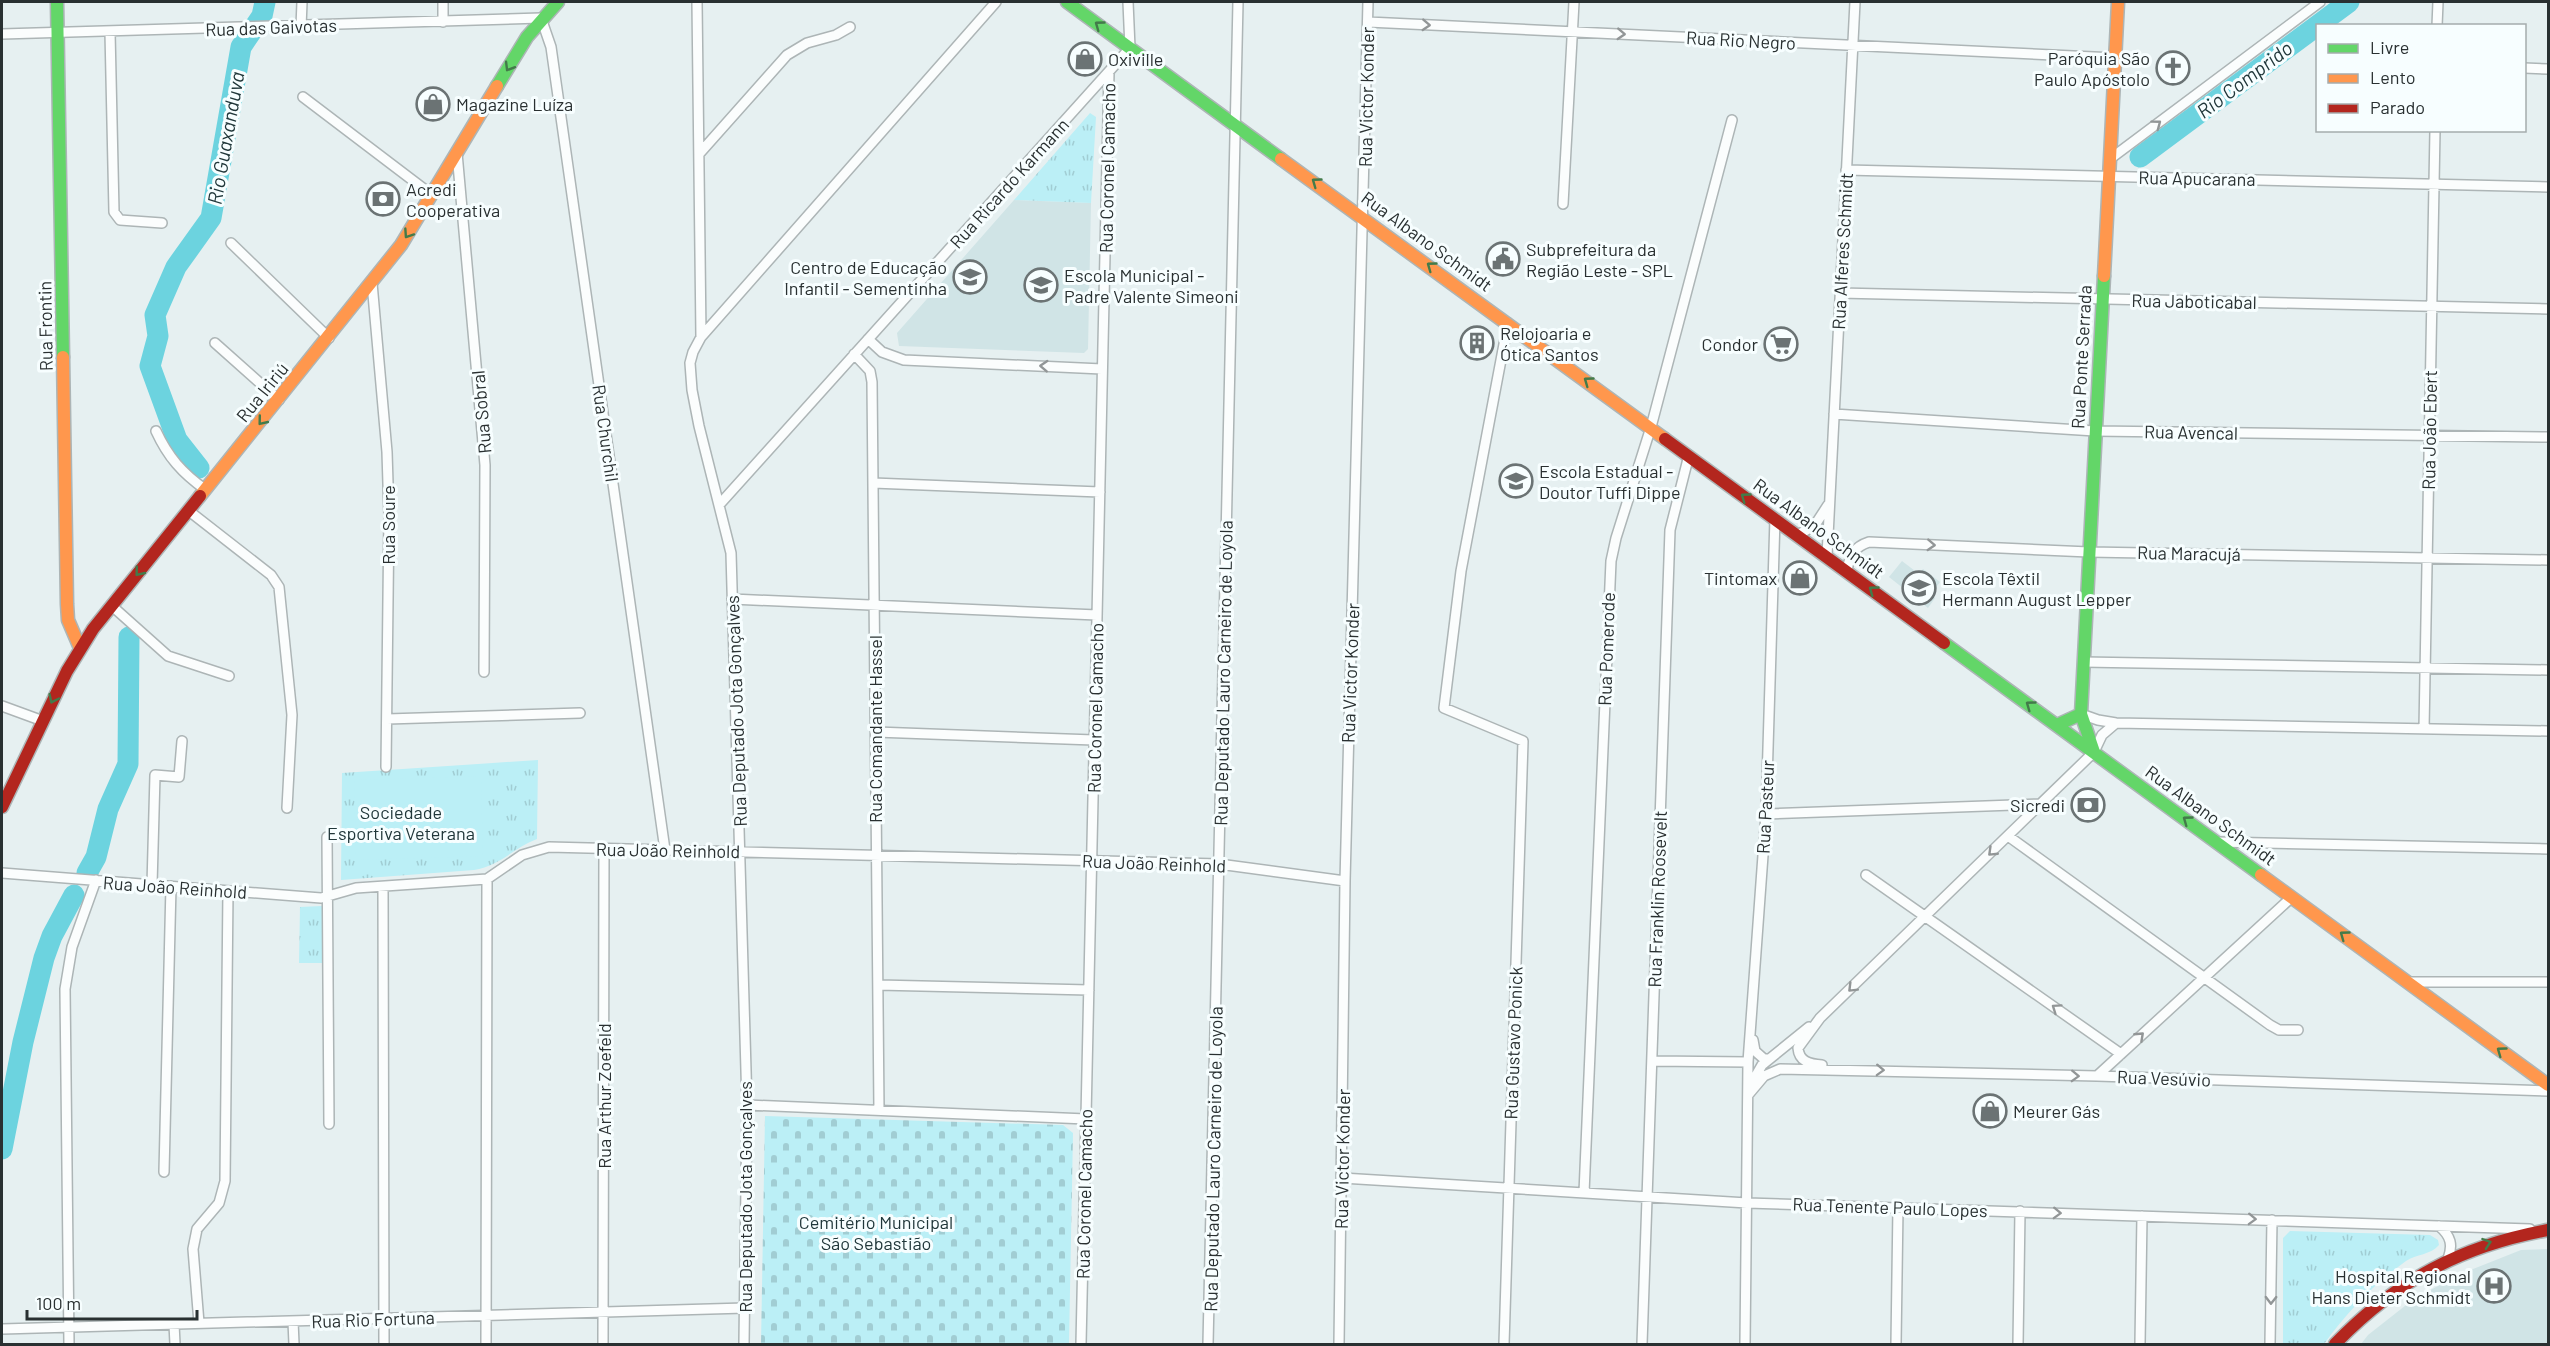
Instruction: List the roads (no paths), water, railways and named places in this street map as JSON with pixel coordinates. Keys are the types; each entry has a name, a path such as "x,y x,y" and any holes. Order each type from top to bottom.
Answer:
{"main road":[{"name":"Rua Frontin","path":"57,2 67,604 70,627 80,648"},
{"name":"Rua Iririú","path":"2,804 80,648 401,245 527,37 541,18 558,2"},
{"name":"Rua Albano Schmidt","path":"1067,2 1508,322 2548,1085"},
{"name":"Rua Ponte Serrada","path":"2094,752 2080,714 2118,2"},
{"path":"2057,725 2080,714"},
{"path":"2335,1344 2366,1313 2392,1292 2448,1259 2494,1240 2548,1230"}],"street":[{"path":"301,27 302,2"},
{"path":"443,2 443,22"},
{"path":"697,2 701,337"},
{"path":"701,337 996,2"},
{"path":"1128,2 1130,48"},
{"name":"Rua Deputado Lauro Carneiro de Loyola","path":"1208,1344 1238,2"},
{"name":"Rua Victor Konder","path":"1339,1344 1345,881 1368,2"},
{"path":"1563,204 1574,2"},
{"name":"Rua Alferes Schmidt","path":"1827,556 1855,2"},
{"path":"2110,159 2320,2"},
{"path":"2437,24 2438,2"},
{"name":"Rua das Gaivotas","path":"2,34 301,27 541,18"},
{"name":"Rua Churchil","path":"541,18 551,47 665,850"},
{"name":"Rua Rio Negro","path":"1368,22 2115,58"},
{"path":"699,154 788,55 807,43 836,35 850,27"},
{"path":"110,32 114,212 120,220 162,223"},
{"name":"Rua Ricardo Karmann","path":"719,505 1130,48"},
{"path":"2526,68 2548,69"},
{"name":"Rua Coronel Camacho","path":"1081,1344 1109,72"},
{"path":"303,97 432,195"},
{"name":"Rua Pomerode","path":"1584,1193 1609,575 1616,538 1651,427 1732,120"},
{"name":"Rua João Ebert","path":"2424,729 2435,132"},
{"name":"Rua Sobral","path":"457,153 485,465 484,672"},
{"name":"Rua Apucarana","path":"1846,170 2548,187"},
{"path":"231,243 328,338"},
{"name":"Rua Soure","path":"372,283 387,452 389,515 386,766"},
{"name":"Rua Jaboticabal","path":"1840,293 2548,309"},
{"name":"Rua Gustavo Ponick","path":"1504,1344 1523,741 1444,708 1463,560 1508,322"},
{"name":"Rua Deputado Jota Gonçalves","path":"701,337 693,352 690,374 699,426 731,553 747,1105 744,1344"},
{"path":"868,339 882,352 904,360 1102,369"},
{"path":"215,343 279,400"},
{"name":"Rua Comandante Hassel","path":"854,354 870,371 872,382 879,1110"},
{"name":"Rua Avencal","path":"1834,414 2096,431 2548,437"},
{"path":"156,431 171,459 185,474 206,490"},
{"name":"Rua Franklin Roosevelt","path":"1642,1344 1670,530 1689,455"},
{"path":"873,483 1100,492"},
{"name":"Rua Alferes Schmidt","path":"1798,535 1815,525 1830,500"},
{"path":"189,511 271,575 279,587 292,715 288,808"},
{"name":"Rua Pasteur","path":"1745,1344 1748,1062 1766,814 1775,518"},
{"name":"Rua Maracujá","path":"1847,570 1853,551 1869,542 2089,552 2548,560"},
{"path":"732,599 1097,615"},
{"path":"112,606 168,656 229,676"},
{"path":"2083,662 2548,670"},
{"path":"2,705 43,721"},
{"path":"387,719 580,713"},
{"path":"2080,714 2116,723 2548,731"},
{"path":"1748,1093 1755,1074 1769,1059 1820,1018 2008,836 2094,752 2102,735 2116,723"},
{"path":"876,732 1094,740"},
{"path":"152,885 155,775 179,777 182,741"},
{"path":"1766,814 2041,804"},
{"path":"2008,836 2270,1025 2279,1030 2298,1030"},
{"path":"327,837 329,1124"},
{"path":"2217,842 2548,849"},
{"name":"Rua João Reinhold","path":"2,873 321,898 346,890 487,879 522,855 540,848 604,848 1219,864 1345,881"},
{"name":"Rua Arthur Zoefeld","path":"603,1344 604,848"},
{"path":"1866,875 2121,1054"},
{"path":"486,1344 487,879"},
{"path":"69,1344 65,989 72,947 91,880"},
{"path":"164,1172 171,886"},
{"path":"384,887 384,1344"},
{"path":"199,1323 193,1249 197,1229 219,1203 225,1181 228,891"},
{"path":"2097,1076 2292,897"},
{"path":"2408,982 2548,982"},
{"path":"878,985 1089,990"},
{"path":"1820,1018 1798,1048 1799,1055 1812,1064 1845,1069"},
{"path":"1751,1029 1755,1051 1764,1059 1769,1059"},
{"path":"1652,1061 1748,1062"},
{"name":"Rua Vesúvio","path":"1748,1093 1764,1076 1780,1069 2097,1076 2548,1091"},
{"path":"747,1105 1086,1119"},
{"name":"Rua Tenente Paulo Lopes","path":"1342,1178 1747,1203 2548,1230"},
{"path":"1896,1344 1898,1207"},
{"path":"2018,1344 2020,1211"},
{"path":"2140,1344 2142,1216"},
{"path":"2270,1344 2272,1220"},
{"path":"2439,1226 2446,1232 2451,1242 2448,1259"},
{"name":"Rua Rio Fortuna","path":"2,1329 745,1308"},
{"path":"293,1321 294,1344"},
{"path":"174,1324 175,1344"}],"waterway":[{"name":"Rio Guaxanduva","path":"199,468 177,440 150,366 158,336 155,315 176,267 211,218 241,47 262,16 265,2"},
{"name":"Rio Comprido","path":"2319,24 2349,2"},
{"name":"Rio Comprido","path":"2140,157 2316,26"},
{"name":"Rio Guaxanduva","path":"87,873 96,857 108,809 128,764 129,637"},
{"name":"Rio Guaxanduva","path":"2,1149 23,1042 44,958 52,936 74,895"}],"place":[{"name":"Oxiville","path":"1085,59"},
{"name":"Paróquia São Paulo Apóstolo","path":"2173,68"},
{"name":"Magazine Luíza","path":"433,104"},
{"name":"Acredi Cooperativa","path":"383,199"},
{"name":"Subprefeitura da Região Leste - SPL","path":"1503,259"},
{"name":"Centro de Educação Infantil - Sementinha","path":"970,277"},
{"name":"Escola Municipal - Padre Valente Simeoni","path":"1041,285"},
{"name":"Relojoaria e Ótica Santos","path":"1477,343"},
{"name":"Condor","path":"1781,344"},
{"name":"Escola Estadual - Doutor Tuffi Dippe","path":"1516,481"},
{"name":"Tintomax","path":"1800,578"},
{"name":"Escola Têxtil Hermann August Lepper","path":"1919,588"},
{"name":"Sicredi","path":"2088,805"},
{"name":"Meurer Gás","path":"1990,1111"},
{"name":"Hospital Regional Hans Dieter Schmidt","path":"2494,1286"}],"park label":[{"name":"Sociedade Esportiva Veterana","path":"401,822"},
{"name":"Cemitério Municipal São Sebastião","path":"876,1232"}]}
